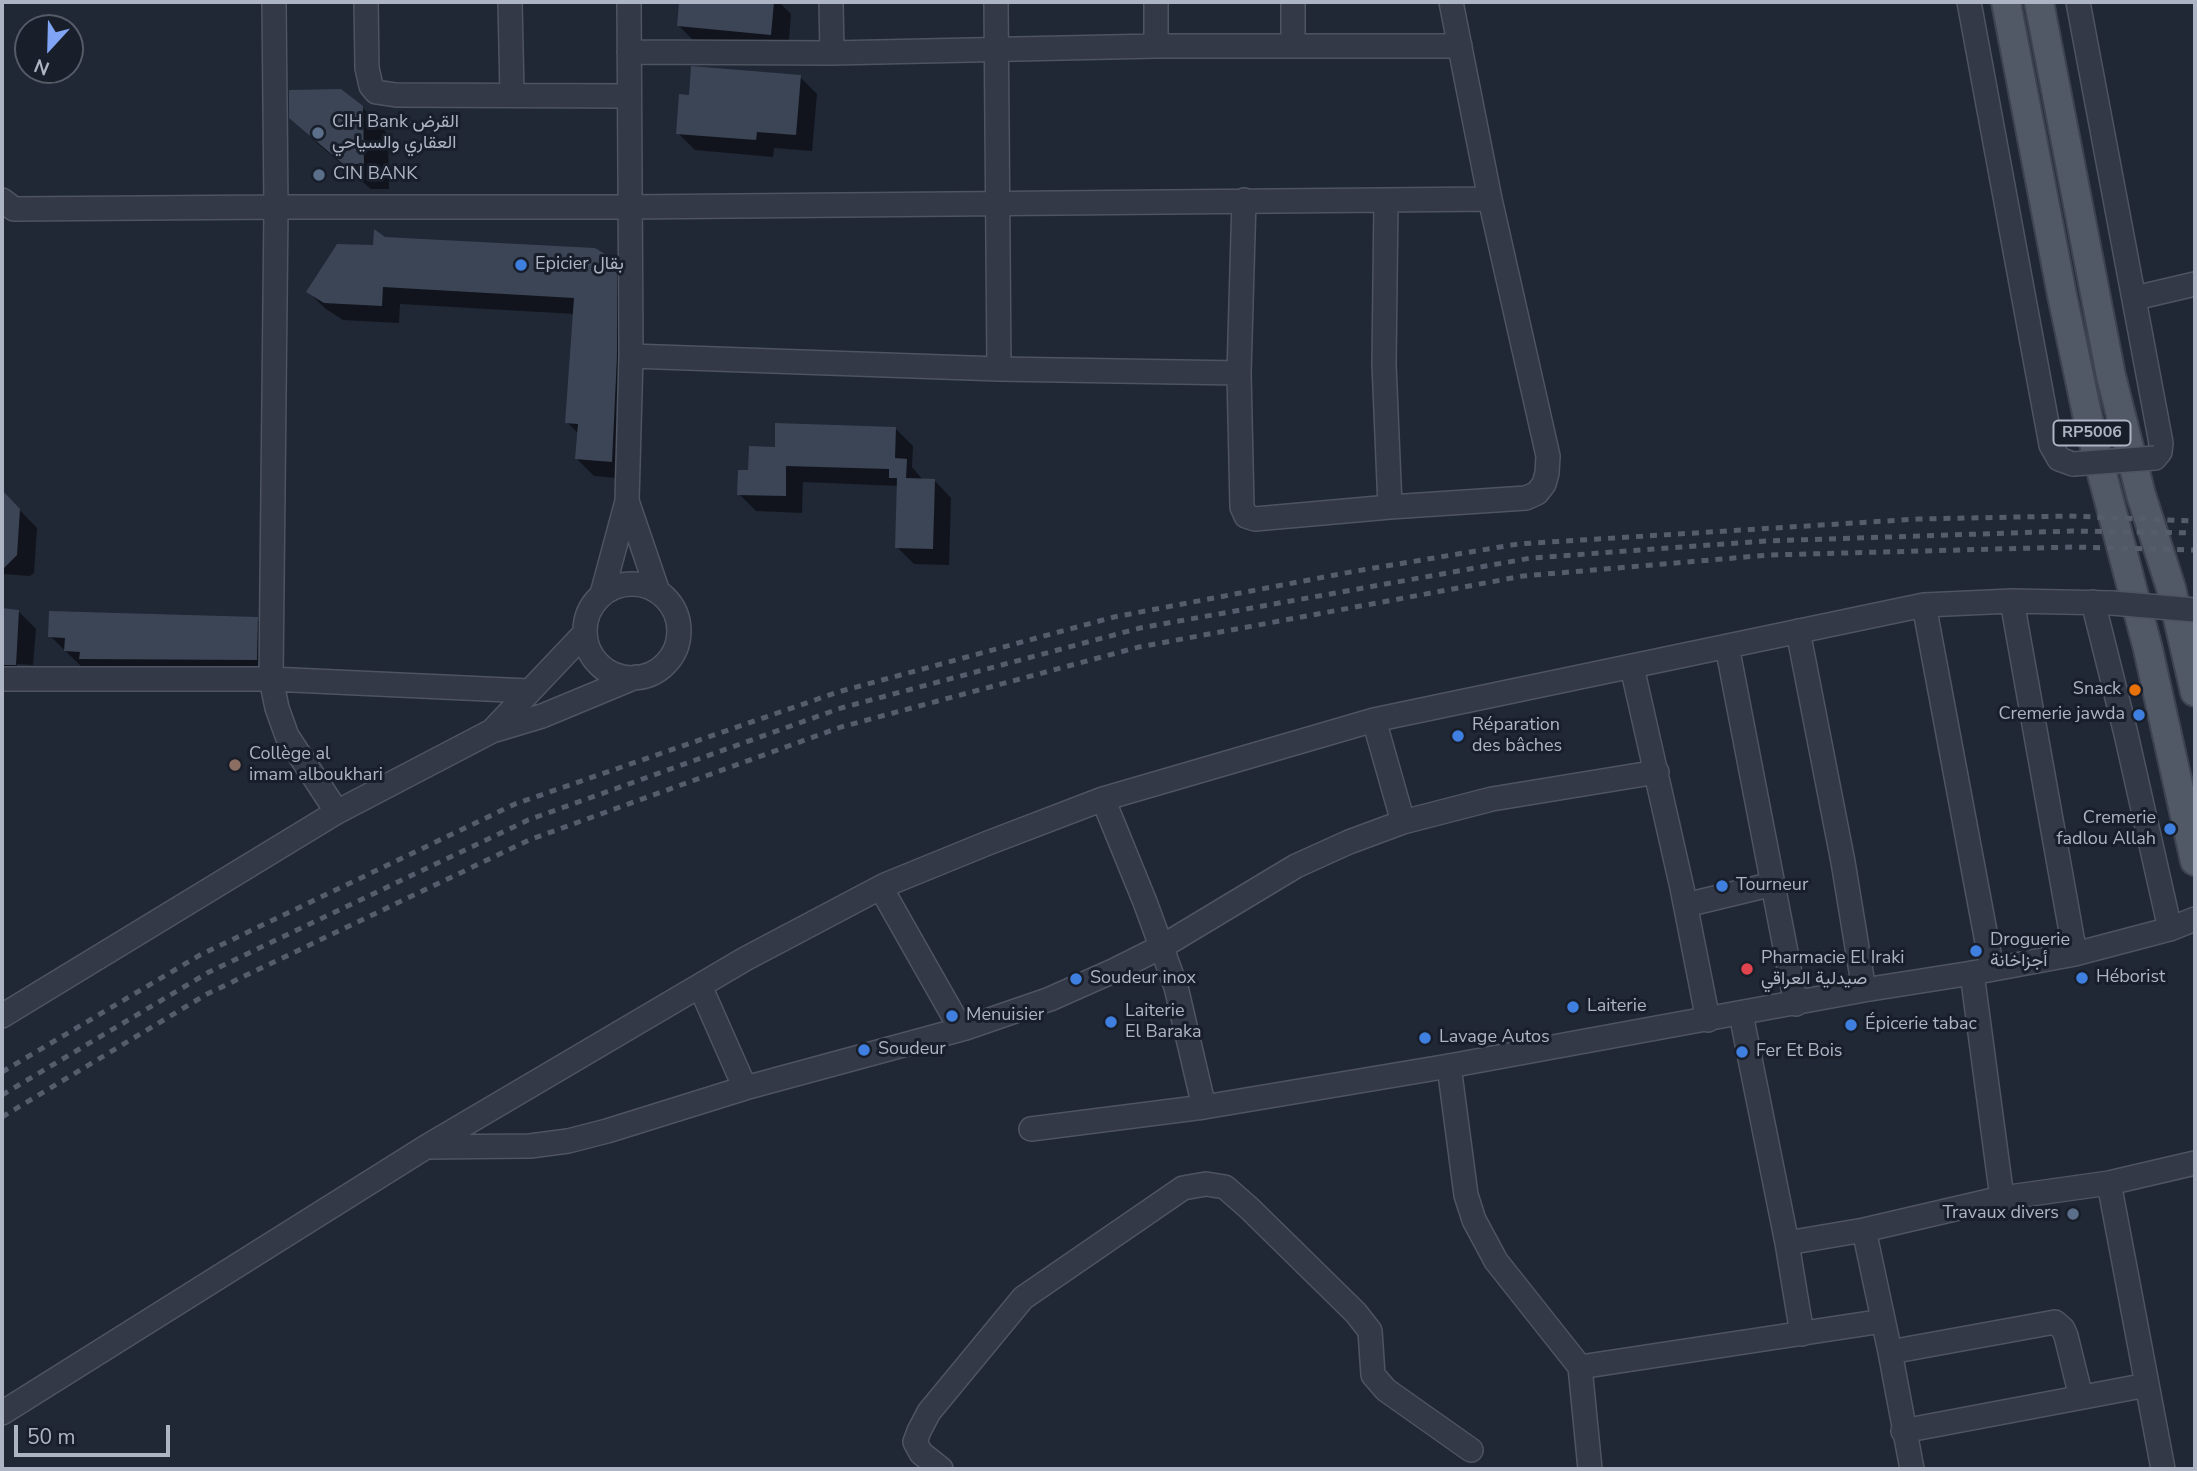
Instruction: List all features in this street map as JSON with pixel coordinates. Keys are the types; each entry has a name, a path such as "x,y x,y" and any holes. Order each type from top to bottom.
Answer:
{"main road":[{"name":"RP5006","path":"2006,2 2087,414 2144,636 2195,861"},
{"name":"RP5006","path":"2039,2 2111,376 2141,495 2171,588 2195,692"}],"street":[{"path":"274,2 276,207 271,679 287,736 338,812"},
{"path":"366,2 367,68 370,86 376,92 396,95 629,96"},
{"path":"510,2 512,94"},
{"path":"629,2 631,356 627,501 602,594 587,614 584,633 589,650 597,663 615,675 636,677"},
{"path":"831,2 832,53"},
{"path":"996,2 999,369"},
{"path":"1156,2 1156,46"},
{"path":"1293,2 1293,45"},
{"path":"1244,200 1239,373 1242,508 1246,516 1255,519 1526,498 1537,493 1544,484 1548,456 1490,199 1451,2"},
{"path":"1969,2 2051,445 2059,459 2073,464 2155,458 2160,452 2161,443 2078,2"},
{"path":"629,52 832,53 1156,46 1460,46"},
{"path":"6,209 629,207 1490,199"},
{"path":"1386,200 1384,364 1390,507"},
{"path":"2135,298 2195,284"},
{"path":"631,356 999,369 1239,373"},
{"path":"627,501 658,592"},
{"path":"2,1017 338,812 492,731 542,716 636,677 651,674 664,665 677,643 679,627 675,612 666,599 649,587 631,584 612,588 602,594"},
{"path":"2012,601 2075,954"},
{"path":"2,1413 426,1147 745,959 881,888 1103,799 1374,720 1924,605 2012,601 2102,603 2195,610"},
{"path":"2102,603 2126,734 2170,929"},
{"path":"1924,605 1982,971 2003,1198"},
{"path":"1798,631 1843,862 1864,990"},
{"path":"492,731 584,633"},
{"path":"1727,646 1796,1004"},
{"path":"1632,667 1686,905 1708,1020"},
{"path":"2,679 271,679 529,691"},
{"path":"1374,720 1403,822"},
{"path":"426,1147 519,1146 568,1141 745,1088 961,1029 1050,999 1113,971 1163,946 1296,866 1403,822 1492,799 1657,772"},
{"path":"1103,799 1163,946 1185,1018 1203,1107"},
{"path":"1686,905 1773,884"},
{"path":"881,888 961,1029"},
{"path":"1031,1129 1203,1107 1982,971 2075,954 2170,929 2195,919"},
{"path":"700,986 745,1088"},
{"path":"1741,1014 1787,1243 1802,1334"},
{"path":"1449,1066 1466,1195 1474,1220 1496,1261 1580,1367 1590,1469"},
{"path":"1787,1243 1864,1230 2003,1198 2109,1183 2195,1163"},
{"path":"2109,1183 2147,1385 2158,1468"},
{"path":"941,1469 921,1453 915,1442 919,1431 929,1412 1023,1298 1183,1188 1206,1184 1225,1187 1356,1312 1370,1331 1373,1375 1386,1390 1471,1450"},
{"path":"1864,1230 1912,1469"},
{"path":"1580,1367 1883,1321"},
{"path":"1890,1352 2054,1322 2063,1329 2066,1336 2081,1397"},
{"path":"1903,1431 2147,1385"}],"building":[{"path":"679,2 774,2 771,35 677,26"},
{"path":"691,66 801,75 796,135 757,132 756,140 676,134 679,94 689,95"},
{"path":"341,89 363,106 364,164 343,164 289,118 289,90"},
{"path":"374,229 385,237 595,248 610,257 610,268 617,269 617,356 612,462 575,459 578,424 565,423 574,298 383,287 382,306 324,303 306,292 337,244 373,245"},
{"path":"775,423 896,427 895,458 907,459 906,478 935,479 933,549 895,548 897,478 889,478 889,469 786,466 786,496 737,495 738,470 748,470 749,446 775,447"},
{"path":"2,490 20,509 17,555 2,570"},
{"path":"2,608 19,610 16,665 2,665"},
{"path":"49,611 258,617 257,660 79,659 80,652 64,651 65,638 48,637"}],"railway":[{"path":"2,1072 200,955 515,804 838,692 1114,617 1356,571 1518,544 1918,519 2069,516 2195,521"},
{"path":"2,1095 209,972 528,820 841,708 1140,628 1531,558 1766,541 2072,531 2195,533"},
{"path":"2,1117 207,994 529,840 841,727 1139,647 1523,576 1769,555 2073,547 2195,550"}],"place":[{"name":"CIH Bank القرض العقاري والسياحي","path":"318,133"},
{"name":"CIN BANK","path":"319,175"},
{"name":"Epicier بقال","path":"521,265"},
{"name":"Snack","path":"2135,690"},
{"name":"Cremerie jawda","path":"2139,715"},
{"name":"Réparation des bâches","path":"1458,736"},
{"name":"Collège al imam alboukhari","path":"235,765"},
{"name":"Cremerie fadlou Allah","path":"2170,829"},
{"name":"Tourneur","path":"1722,886"},
{"name":"Droguerie أجزاخانة","path":"1976,951"},
{"name":"Pharmacie El Iraki صيدلية العراقي","path":"1747,969"},
{"name":"Héborist","path":"2082,978"},
{"name":"Soudeur inox","path":"1076,979"},
{"name":"Laiterie","path":"1573,1007"},
{"name":"Menuisier","path":"952,1016"},
{"name":"Laiterie El Baraka","path":"1111,1022"},
{"name":"Épicerie tabac","path":"1851,1025"},
{"name":"Lavage Autos","path":"1425,1038"},
{"name":"Soudeur","path":"864,1050"},
{"name":"Fer Et Bois","path":"1742,1052"},
{"name":"Travaux divers","path":"2073,1214"}]}
